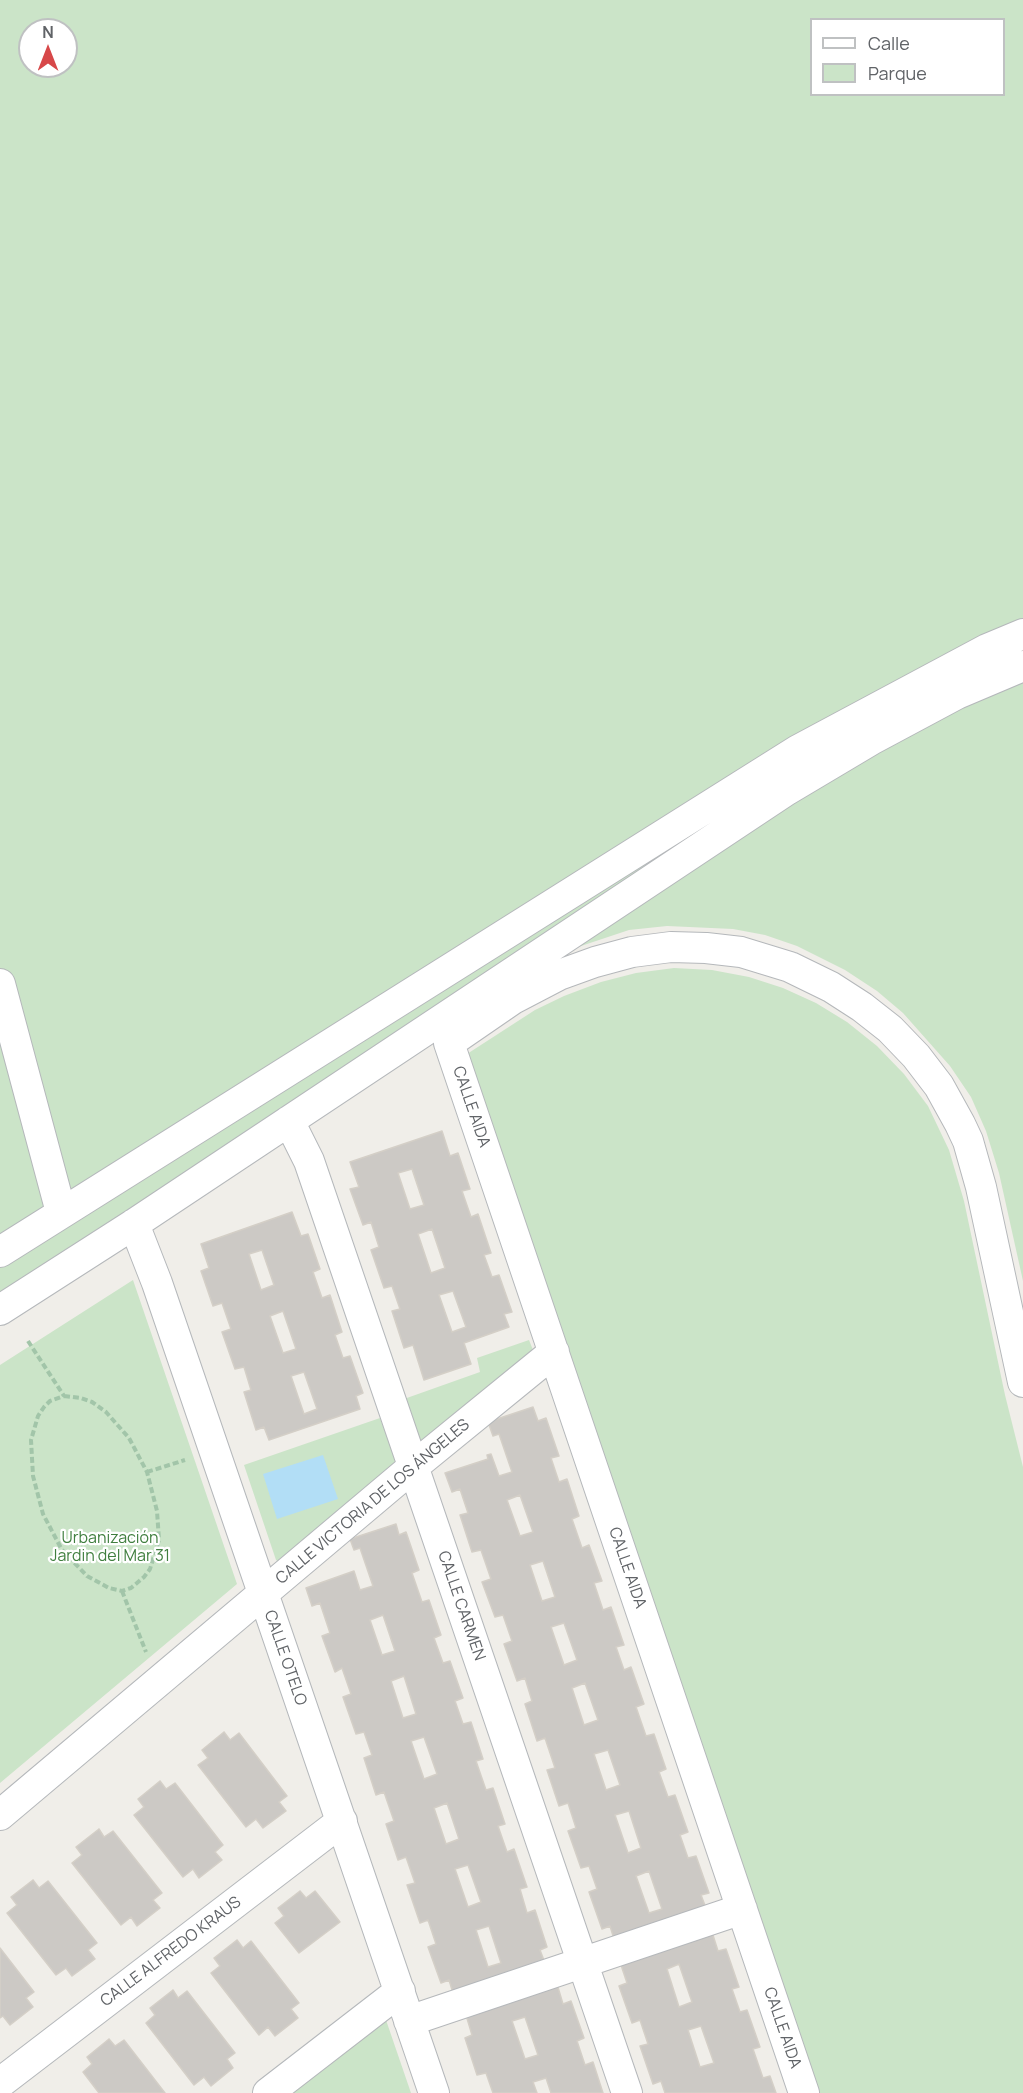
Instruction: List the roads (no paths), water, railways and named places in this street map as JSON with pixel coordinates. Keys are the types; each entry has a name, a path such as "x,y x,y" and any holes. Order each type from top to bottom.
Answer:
{"street":[{"path":"0,1252 798,750 987,649 1023,634"},
{"path":"0,1310 134,1224 787,790 871,740 957,694 1023,666"},
{"name":"CALLE AIDA","path":"804,2093 449,1042 513,999 559,975 632,952 671,947 741,952 790,967 831,987 890,1029 916,1056 939,1086 960,1124 968,1141 981,1187 1023,1382"},
{"path":"0,984 61,1212"},
{"name":"CALLE CARMEN","path":"289,1121 309,1161 627,2093"},
{"name":"CALLE OTELO","path":"134,1224 152,1266 434,2093"},
{"name":"CALLE VICTORIA DE LOS ÁNGELES","path":"0,1815 413,1467 554,1352"},
{"name":"CALLE ALFREDO KRAUS","path":"0,2083 342,1821"},
{"path":"409,2021 742,1909"},
{"path":"268,2093 400,1991"}],"water":[{"path":"323,1455 338,1499 277,1519 263,1474"}],"park label":[{"name":"Urbanización Jardin del Mar 31","path":"110,1548"}]}
